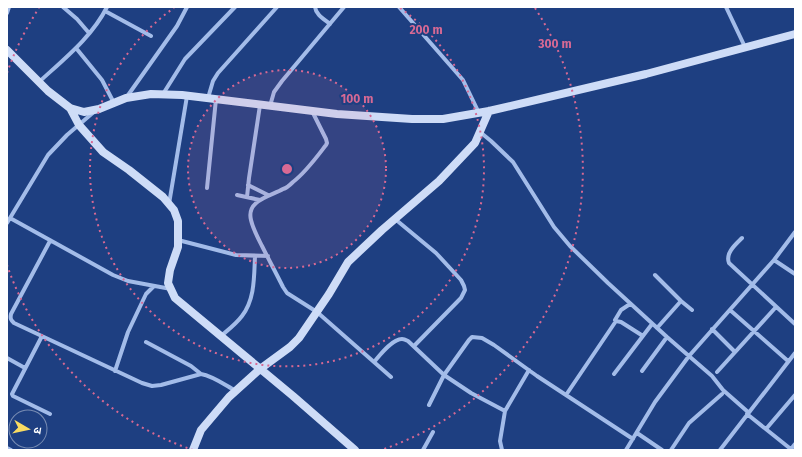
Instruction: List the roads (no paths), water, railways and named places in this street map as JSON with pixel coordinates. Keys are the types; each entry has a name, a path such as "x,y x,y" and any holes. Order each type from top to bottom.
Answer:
{"street":[{"path":"7,13 9,7"},
{"path":"63,7 77,19 89,33"},
{"path":"126,98 177,26 187,7"},
{"path":"163,94 185,59 235,7"},
{"path":"207,188 213,81 218,73 277,7"},
{"path":"315,7 318,14 330,24"},
{"path":"270,106 274,92 282,81 344,7"},
{"path":"399,7 462,80 480,114"},
{"path":"726,7 745,48"},
{"path":"39,82 76,48 97,23 106,9 151,36"},
{"path":"7,50 48,91 70,108 84,112 99,109 126,98 151,94 163,94 337,114 412,119 443,119 480,114 646,74 795,34"},
{"path":"76,48 102,80 114,103"},
{"path":"169,204 187,96"},
{"path":"247,197 260,105"},
{"path":"70,108 79,125 103,152 129,170 162,197 174,210 178,221 178,247 170,270 168,283 175,298 293,396 355,450"},
{"path":"7,223 48,155 66,135 99,109"},
{"path":"312,111 326,140 326,145 301,175 292,183 283,190 268,195 253,207 250,215 251,221 287,293 317,312 391,377"},
{"path":"193,450 201,430 229,397 260,369 290,347 299,338 329,294 348,262 439,181 475,143 489,111"},
{"path":"480,132 513,162 554,227 570,246 630,304 712,376 723,390 748,412 747,414 791,450 795,444"},
{"path":"248,185 268,195"},
{"path":"237,195 260,200"},
{"path":"10,218 113,275 128,281 171,290"},
{"path":"395,219 436,253 461,280 464,286 461,298 414,346"},
{"path":"626,450 655,402 689,356 774,260 794,234"},
{"path":"742,238 728,256 729,263 795,324"},
{"path":"178,240 236,255 268,256"},
{"path":"50,241 11,314 10,318 14,323 142,383 152,386 161,385 201,374 207,375 236,390"},
{"path":"220,336 241,317 249,304 253,292 255,256"},
{"path":"774,260 795,274"},
{"path":"655,275 692,310"},
{"path":"115,371 128,332 146,294 154,286"},
{"path":"657,328 681,301"},
{"path":"615,320 621,310 630,304"},
{"path":"717,372 776,307"},
{"path":"730,310 788,361"},
{"path":"566,395 616,321 621,322 642,336"},
{"path":"614,374 652,324"},
{"path":"712,329 735,352"},
{"path":"42,336 12,394 13,396 50,414"},
{"path":"429,405 444,375 469,340 472,337 482,338 633,439"},
{"path":"642,371 667,337"},
{"path":"374,362 396,340 405,339 444,375 471,393 505,411"},
{"path":"146,342 191,366 201,374"},
{"path":"720,450 795,353"},
{"path":"7,358 25,368"},
{"path":"502,450 500,441 505,411 529,370"},
{"path":"671,450 689,423 722,394"},
{"path":"766,430 795,395"},
{"path":"423,450 433,432"},
{"path":"637,433 662,450"},
{"path":"7,448 11,450"}]}
